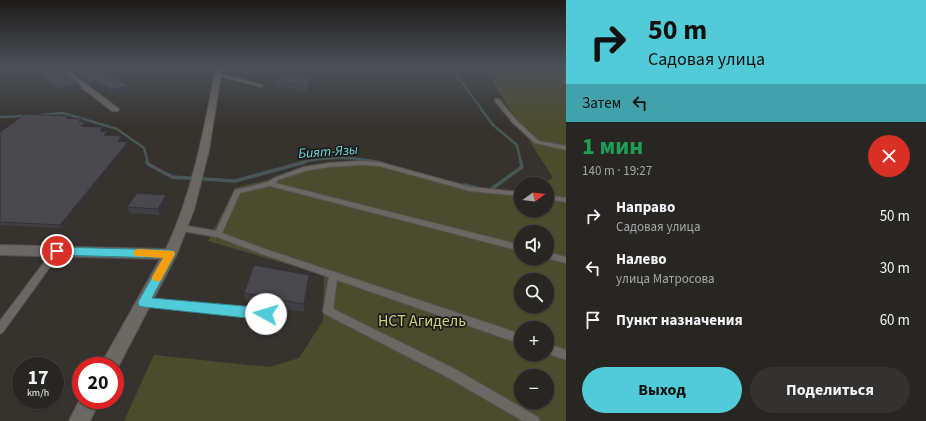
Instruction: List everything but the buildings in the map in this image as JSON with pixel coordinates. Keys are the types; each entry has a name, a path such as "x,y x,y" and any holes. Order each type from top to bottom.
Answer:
{"main road":[{"path":"85,87 115,109"},
{"path":"114,357 170,254 182,228 195,188 215,87"},
{"path":"0,250 170,254"},
{"path":"79,421 85,409"}],"lane":[{"path":"497,100 515,122 537,142 566,148"},
{"path":"270,184 276,179 304,169 329,165 360,163 379,164 470,189 514,193"},
{"path":"218,234 237,191 270,184 514,246"},
{"path":"554,198 566,200"},
{"path":"182,228 218,234 333,276 514,337"},
{"path":"0,329 57,251"},
{"path":"554,257 566,260"},
{"path":"333,276 328,311 451,373 534,421"},
{"path":"144,302 266,314"},
{"path":"554,351 566,355"}],"green space":[{"name":"НСТ Агидель","path":"495,87 566,87 566,421 124,421 154,355 269,367 299,358 323,321 324,275 208,241 235,188 313,168 369,165 402,170 484,192 514,192 514,217 554,217 554,177 552,177"}],"waterway":[{"name":"Бият-Язы","path":"465,87 482,110"},
{"name":"Бият-Язы","path":"481,109 493,125 517,145 521,163"},
{"name":"Бият-Язы","path":"39,115 63,113 117,129 144,148 148,163"},
{"name":"Бият-Язы","path":"0,117 25,116"},
{"name":"Бият-Язы","path":"299,163 318,159 340,158 361,159 380,163"},
{"name":"Бият-Язы","path":"147,162 148,164 172,177 235,181 305,162"},
{"name":"Бият-Язы","path":"376,162 381,163"},
{"name":"Бият-Язы","path":"490,190 522,167 521,162"},
{"name":"Бият-Язы","path":"464,185 478,188"}],"slow traffic":[{"path":"138,253 170,254 157,277"}],"route":[{"path":"57,251 170,254 144,302 266,314"}]}
